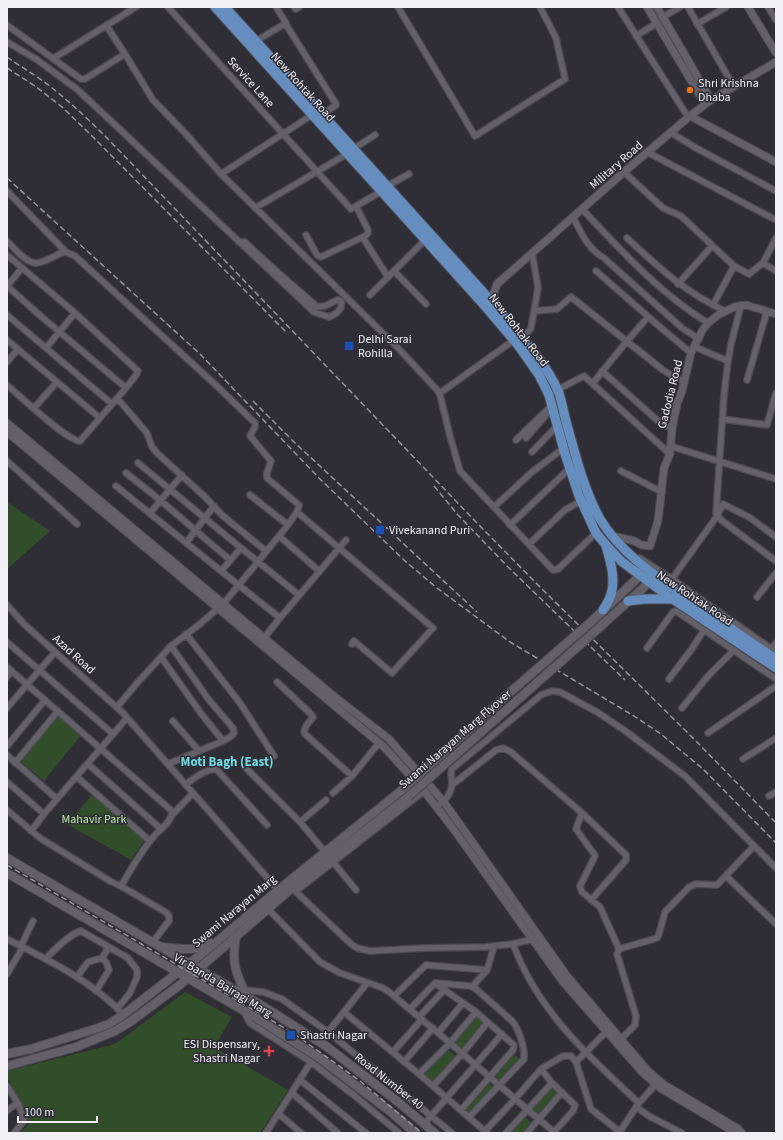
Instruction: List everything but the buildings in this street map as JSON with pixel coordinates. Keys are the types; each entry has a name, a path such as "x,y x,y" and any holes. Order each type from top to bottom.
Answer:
{"main road":[{"name":"New Rohtak Road","path":"215,7 312,115 350,151"},
{"name":"New Rohtak Road","path":"225,7 322,115 350,151 384,189 494,305 518,338 549,395 581,501 596,533 606,545 621,561 649,582 776,668"},
{"name":"New Rohtak Road","path":"384,189 425,240 485,306 518,338 546,369 557,390 588,494 601,519 628,554 776,659"},
{"path":"604,610 613,586 611,566 606,545"},
{"path":"604,610 648,568"},
{"path":"628,601 657,575"},
{"path":"628,601 645,599 673,599"},
{"name":"Swami Narayan Marg Flyover","path":"294,890 600,627 628,601"},
{"name":"Swami Narayan Marg Flyover","path":"325,852 405,794 506,696 604,610"},
{"name":"Swami Narayan Marg","path":"7,1054 39,1047 109,1024 120,1012 178,972 220,940 325,852"},
{"name":"Vir Banda Bairagi Marg","path":"7,858 189,964 245,993"},
{"name":"Vir Banda Bairagi Marg","path":"7,874 243,1010 318,1057 358,1093 415,1133"},
{"name":"Swami Narayan Marg","path":"7,1066 76,1047 116,1031 187,978 268,909 294,890"},
{"path":"236,936 233,950 235,968 245,993"},
{"path":"155,944 188,950 202,947 220,940"},
{"name":"Road Number 40","path":"245,993 326,1046 397,1101 435,1133"}],"street":[{"path":"54,58 136,7"},
{"name":"Service Lane","path":"168,7 351,209 356,206"},
{"path":"276,7 336,104 322,115"},
{"path":"294,7 296,9 299,7"},
{"path":"398,7 475,136 565,79 556,38 540,7"},
{"path":"618,7 689,116 776,162"},
{"path":"648,7 708,102"},
{"path":"657,7 708,102"},
{"path":"663,17 680,7"},
{"path":"688,7 734,87"},
{"path":"698,24 726,7"},
{"path":"748,7 776,53"},
{"path":"768,7 776,20"},
{"path":"256,41 285,22"},
{"path":"636,36 657,23"},
{"path":"7,25 78,77 83,79 125,54"},
{"path":"106,25 153,100 186,134 221,174 314,264 399,349 440,393 460,471 554,571 558,569 596,533"},
{"path":"7,42 36,59 78,90 239,242 314,312 329,317 336,314 340,310 342,303 341,301 337,300 334,300 325,306 317,307 266,263 245,242 239,242"},
{"name":"Military Road","path":"494,305 494,293 497,284 670,132 708,102 776,62"},
{"path":"221,174 312,115"},
{"path":"670,132 696,148 776,191"},
{"path":"255,208 317,172 375,134"},
{"path":"648,152 776,220"},
{"path":"624,172 663,208 681,216 734,266 749,274 763,263 776,238"},
{"path":"306,235 317,255 321,258 365,236 368,233 368,230 356,206 409,174"},
{"path":"7,191 66,252 75,256 255,423 250,436 271,461 267,478 298,503 299,507 288,525 221,606 171,646 117,707"},
{"path":"582,209 625,255 658,285 690,312 708,323"},
{"path":"572,217 583,238 594,253 604,258 682,328 699,339"},
{"path":"627,238 678,284 725,311"},
{"path":"370,295 425,240"},
{"path":"7,241 26,258 35,263 66,252"},
{"path":"365,241 388,277"},
{"path":"678,284 712,246"},
{"path":"440,393 529,331 538,287 532,253"},
{"path":"7,255 75,313 136,369 138,373 80,441 73,439 59,429 7,385"},
{"path":"763,263 776,271"},
{"path":"713,305 734,266"},
{"path":"22,268 7,286 126,388"},
{"path":"394,271 426,304"},
{"path":"596,271 648,317 693,350 728,361"},
{"path":"534,311 557,309 571,297 663,370 674,377 685,381"},
{"path":"776,314 755,307 741,305 728,361 722,419 717,498 717,516 776,561"},
{"name":"Gadodia Road","path":"615,537 650,546 658,521 664,468 670,454 672,429 693,350 702,331 708,323 725,311 741,305"},
{"path":"747,380 767,311"},
{"path":"46,348 75,313"},
{"path":"7,315 112,404"},
{"path":"593,383 648,317"},
{"path":"7,340 100,418"},
{"path":"7,362 18,349"},
{"path":"602,371 657,420 672,429"},
{"path":"557,390 584,376 670,454"},
{"path":"34,408 57,382"},
{"path":"722,419 767,426 776,392"},
{"path":"117,398 147,433 154,450 182,475 229,522 266,551"},
{"path":"526,438 552,407"},
{"path":"516,440 552,407"},
{"path":"7,423 379,743 424,791 563,982 643,1073 656,1084 736,1133"},
{"path":"532,452 558,425"},
{"path":"7,432 221,606 264,638 335,697 389,739 444,802 567,976 648,1071 663,1084 737,1128 742,1133"},
{"path":"670,446 776,479"},
{"path":"494,507 532,472 564,448"},
{"path":"7,461 77,524"},
{"path":"138,463 298,595"},
{"path":"510,525 570,468"},
{"path":"621,471 662,492"},
{"path":"126,473 230,560"},
{"path":"150,513 182,475"},
{"path":"116,486 280,618"},
{"path":"250,495 288,525"},
{"path":"529,544 565,510 581,501"},
{"path":"672,579 717,516 723,504 726,504 749,517 776,537"},
{"path":"186,543 214,506"},
{"path":"297,512 433,628 392,673 354,641 352,644"},
{"path":"279,536 319,571"},
{"path":"615,537 630,551 773,651 776,643"},
{"path":"264,638 298,595 346,540"},
{"path":"221,571 241,548"},
{"path":"757,597 776,573"},
{"name":"Azad Road","path":"7,605 24,624 117,707 278,890"},
{"path":"647,648 674,611 776,679"},
{"path":"668,679 691,650 704,630"},
{"path":"186,634 240,704 274,756"},
{"path":"7,642 113,734"},
{"path":"168,764 223,741 233,735 234,730 213,705 171,646"},
{"path":"682,708 708,676 734,650"},
{"path":"7,708 55,652"},
{"path":"161,657 200,712 223,741"},
{"path":"7,667 102,749 173,814"},
{"path":"7,677 12,671"},
{"path":"277,682 313,717 306,726 304,732 305,734 352,776"},
{"path":"708,734 776,686"},
{"path":"436,807 444,802 450,793 452,785 452,769 541,695 547,692 556,691 608,719 673,767 684,776 776,868"},
{"path":"7,746 45,700"},
{"path":"15,763 58,711"},
{"path":"31,831 127,718"},
{"path":"173,721 199,751"},
{"path":"743,760 776,738"},
{"path":"333,793 352,776 379,743"},
{"path":"452,785 496,750 503,748 511,752 582,813 624,852 627,857 592,899"},
{"path":"7,755 57,799"},
{"path":"88,764 160,829"},
{"path":"245,767 300,822 325,852"},
{"path":"186,784 208,770 213,768 217,770 267,825"},
{"path":"77,777 150,841"},
{"path":"7,782 44,814"},
{"path":"424,791 333,862 294,890 351,944 364,950 494,946 513,944 533,939"},
{"path":"769,796 776,792"},
{"path":"121,886 150,841 193,793"},
{"path":"300,822 326,800"},
{"path":"7,810 31,831 49,843 164,911 169,916 155,944"},
{"path":"582,813 576,828 595,856 580,886 582,892 592,899 601,910 619,949 617,954 636,1016 635,1025 621,1039"},
{"path":"619,949 654,939 659,934 665,912 678,897 696,884 717,885 754,846"},
{"path":"333,862 356,890"},
{"path":"726,876 776,924"},
{"path":"268,909 320,962 334,971 383,988 394,996 438,1032 554,1133 575,1107 541,1069"},
{"path":"7,974 33,922"},
{"path":"7,939 77,977 120,1012 137,977 137,970 128,958 83,931 79,931 45,959"},
{"path":"513,944 519,960 546,1007 585,1052 649,1116 682,1133"},
{"path":"472,987 487,970 494,946"},
{"path":"77,977 88,962 102,958 109,947"},
{"path":"96,991 109,970 106,962 102,958"},
{"path":"394,996 426,965 487,970"},
{"path":"328,1032 367,983"},
{"path":"435,983 472,987 512,1021 516,1026 521,1042 524,1059 469,1117"},
{"path":"435,983 476,1012 514,1045 510,1054 488,1077 461,1110"},
{"path":"410,1009 435,983"},
{"path":"393,1052 445,989"},
{"path":"245,993 263,992 278,997 328,1032 452,1133"},
{"path":"438,1032 463,1003"},
{"path":"243,1010 250,1024 358,1093 398,1133"},
{"path":"344,1012 420,1074 486,1132 541,1069 566,1056 571,1056 576,1062 591,1109 620,1132 638,1105 656,1084"},
{"path":"420,1074 450,1043 476,1012"},
{"path":"433,1086 487,1023"},
{"path":"404,1062 433,1028"},
{"path":"576,1062 607,1031"},
{"path":"424,1124 476,1066 502,1034"},
{"path":"268,1132 310,1062"},
{"path":"300,1080 366,1133"},
{"path":"506,1133 552,1083"},
{"path":"7,1086 17,1103 25,1122 13,1133"},
{"path":"527,1133 540,1120 562,1092"},
{"path":"292,1093 338,1133"},
{"path":"7,1111 17,1103"},
{"path":"279,1114 301,1133"}],"green space":[{"path":"7,502 50,531 7,569"},
{"path":"56,714 81,735 44,781 19,760"},
{"name":"Mahavir Park","path":"92,795 145,839 131,860 67,824"},
{"path":"185,992 232,1017 214,1047 288,1090 260,1133 20,1133 28,1125 19,1098 7,1077 7,1071 115,1044"},
{"path":"476,1016 484,1024 461,1050 452,1043"},
{"path":"447,1049 456,1056 433,1083 424,1075"},
{"path":"512,1053 521,1060 500,1083 492,1076"},
{"path":"487,1081 494,1088 470,1114 464,1109"},
{"path":"550,1087 559,1095 539,1118 530,1110"},
{"path":"524,1116 533,1124 525,1133 509,1133"}],"railway":[{"path":"7,57 40,79 66,99 108,139 477,523 695,740 776,823"},
{"path":"7,68 35,86 62,107 286,332"},
{"path":"7,178 200,354 319,478 405,561 437,588 510,642 634,716 661,734 703,769 776,843"},
{"path":"253,401 294,442 477,612"},
{"path":"434,486 458,515 508,567 625,680"},
{"path":"7,865 293,1033 360,1081 422,1133"}],"place":[{"name":"Shri Krishna Dhaba","path":"690,90"},
{"name":"Delhi Sarai Rohilla","path":"349,346"},
{"name":"Vivekanand Puri","path":"380,530"},
{"name":"Shastri Nagar","path":"291,1035"},
{"name":"ESI Dispensary, Shastri Nagar","path":"269,1051"}],"district":[{"name":"Moti Bagh (East)","path":"227,761"}]}
